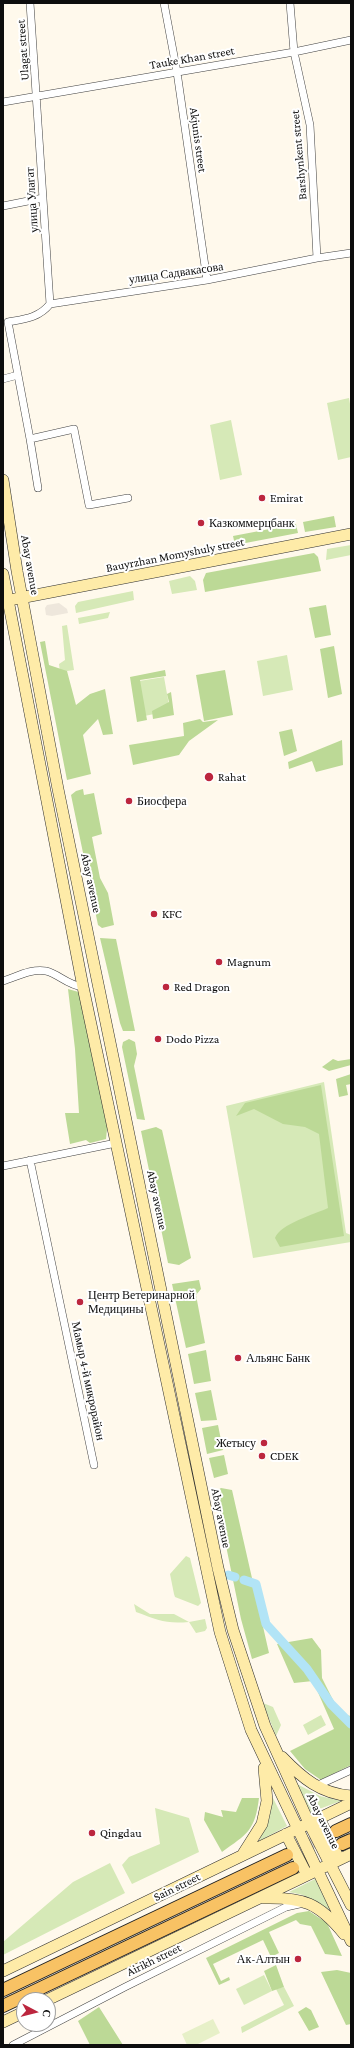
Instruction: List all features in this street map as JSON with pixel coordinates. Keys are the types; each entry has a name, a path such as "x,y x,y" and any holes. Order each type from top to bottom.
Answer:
{"main road":[{"name":"Abay avenue","path":"3,480 22,597 58,789 218,1568 233,1630 250,1685 275,1750 314,1820 334,1862 351,1905"},
{"name":"Bauyrzhan Momyshuly street","path":"5,600 351,534"},
{"path":"3,574 5,600 83,987 220,1632 237,1689 262,1753 351,1941"},
{"path":"275,1750 298,1775 316,1786 334,1793 351,1796"},
{"path":"242,1856 262,1824 268,1801 267,1779 262,1753"},
{"name":"Sain street","path":"3,1971 351,1803"},
{"path":"336,1832 351,1824"},
{"path":"286,1834 307,1875"},
{"path":"56,1996 351,1854"},
{"name":"Sain street","path":"3,1990 287,1855"},
{"path":"3,2006 293,1868"},
{"path":"259,1898 285,1898 308,1902 332,1920 351,1941"},
{"path":"3,2022 16,2016"}],"street":[{"name":"Ulagat street","path":"30,3 37,95"},
{"name":"Akjunis street","path":"164,3 177,72 207,280"},
{"name":"Barshynkent street","path":"290,3 294,52 310,125 317,258"},
{"name":"Tauke Khan street","path":"3,102 294,52 351,40"},
{"name":"улица Улагат","path":"37,95 50,304"},
{"path":"3,206 43,198"},
{"name":"улица Садвакасова","path":"50,304 207,280 317,258 351,253"},
{"path":"38,488 8,322 34,317 45,310 50,304"},
{"path":"3,379 18,375"},
{"path":"30,439 74,430 89,506 128,498"},
{"path":"3,981 36,970 47,971 72,986 83,987"},
{"path":"3,1166 116,1142"},
{"name":"Мамыр 4-й микрорайон","path":"30,1160 94,1465"},
{"path":"316,1786 351,1770"},
{"name":"Airikh street","path":"13,2045 125,1986 286,1907 308,1902"}],"green space":[{"path":"349,398 351,410 351,457 338,460 327,403"},
{"path":"231,420 242,475 220,480 210,425"},
{"path":"334,516 336,527 305,532 303,522"},
{"path":"296,524 298,533 235,545 233,536"},
{"path":"351,545 351,555 326,560 327,549"},
{"path":"314,553 318,557 321,571 205,592 203,580 206,573"},
{"path":"190,576 195,581 197,590 172,594 169,581"},
{"path":"133,591 134,600 76,613 75,606 78,602"},
{"path":"326,605 331,635 315,638 309,608"},
{"path":"110,612 108,618 79,624 78,618"},
{"path":"67,625 74,670 60,672 59,664 65,660 62,626"},
{"path":"45,641 49,665 67,671 76,705 90,694 105,689 113,734 103,735 98,719 83,735 91,774 67,780 40,642"},
{"path":"334,646 342,694 328,698 320,649"},
{"path":"287,655 293,690 263,696 257,661"},
{"path":"165,670 166,676 140,680 147,720 137,722 130,677"},
{"path":"225,670 233,715 204,721 196,675"},
{"path":"164,677 170,711 139,717 133,682"},
{"path":"171,692 174,715 153,719 152,711 169,702 167,694"},
{"path":"200,719 203,722 218,720 189,741 179,755 133,765 129,745 184,736 183,723"},
{"path":"292,729 297,751 284,756 279,732"},
{"path":"342,740 343,765 316,772 312,761 289,769 288,762"},
{"path":"83,789 84,795 94,793 102,834 92,837 100,878 108,893 114,925 102,928 98,925 71,795 76,791"},
{"path":"100,938 116,939 135,1031 123,1031"},
{"path":"68,989 82,993 108,1119 106,1139 90,1143 86,1140 70,1144 65,1113 79,1113 75,1049"},
{"path":"129,1039 135,1042 137,1054 134,1066 145,1120 137,1119 122,1047 123,1042"},
{"path":"333,1059 338,1061 351,1059 351,1065 329,1071 322,1067"},
{"path":"351,1074 351,1084 346,1085 348,1095 339,1097 336,1079"},
{"path":"324,1082 346,1233 351,1235 351,1242 253,1258 226,1106"},
{"path":"321,1085 344,1236 280,1247 275,1238 284,1228 298,1220 328,1208 319,1134 305,1127 283,1124 254,1109 236,1116 245,1103"},
{"path":"156,1127 162,1130 191,1258 179,1265 168,1263 141,1131"},
{"path":"199,1280 201,1289 196,1295 205,1343 186,1348 172,1284"},
{"path":"206,1350 211,1381 194,1384 188,1354"},
{"path":"211,1390 217,1420 201,1421 195,1393"},
{"path":"218,1425 223,1450 207,1454 202,1428"},
{"path":"224,1455 228,1474 214,1478 209,1458"},
{"path":"221,1488 232,1490 269,1653 252,1659 241,1619 215,1492"},
{"path":"186,1556 190,1558 201,1603 198,1606 175,1597 174,1594 170,1574"},
{"path":"134,1604 150,1614 174,1614 189,1622 167,1622 156,1619 136,1612"},
{"path":"205,1619 207,1628 205,1631 196,1633 189,1622"},
{"path":"312,1638 321,1650 322,1678 340,1714 351,1716 351,1765 321,1780 305,1769 290,1751 334,1729 313,1681 294,1683 277,1644"},
{"path":"263,1703 273,1707 281,1725 276,1736"},
{"path":"321,1715 326,1725 308,1735 303,1725"},
{"path":"297,1784 320,1796 341,1801 311,1812"},
{"path":"242,1798 259,1798 255,1818 244,1836 222,1852 204,1820 205,1812 223,1817 221,1810 236,1812"},
{"path":"273,1798 287,1826 259,1841 269,1819"},
{"path":"155,1808 189,1818 199,1852 132,1884 122,1865 129,1857 160,1844"},
{"path":"110,1863 125,1893 3,1955 3,1942 73,1882"},
{"path":"315,1879 330,1910 303,1895 289,1892"},
{"path":"309,1911 327,1923 342,1956 325,1954 311,1926 300,1924 296,1920 269,1932 279,1953 271,1957 263,1940 213,1964 221,1981 229,1977 230,1980 219,1985 206,1958 297,1913"},
{"path":"276,1965 284,1987 272,1991 264,1971"},
{"path":"337,1970 351,1973 351,2024 346,2025 321,1972"},
{"path":"264,1975 272,1991 244,2005 236,1989"},
{"path":"284,1987 294,2006 242,2033 241,2027 284,2005 276,1989"},
{"path":"99,2007 123,2045 90,2045 78,2021"},
{"path":"306,2007 311,2010 319,2027 309,2031 298,2012"},
{"path":"213,2019 220,2033 196,2045 187,2045 182,2034"}],"shaded area":[{"path":"59,603 67,609 68,613 52,616 46,615 45,608 47,605"}],"waterway":[{"path":"228,1575 235,1577"},
{"path":"244,1580 256,1584 266,1624 307,1669 331,1704 351,1724"}],"tunnel":[{"path":"287,1855 328,1835"}],"place":[{"name":"Emirat","path":"262,498"},
{"name":"Казкоммерцбанк","path":"201,523"},
{"name":"Rahat","path":"209,777"},
{"name":"Биосфера","path":"129,801"},
{"name":"KFC","path":"154,914"},
{"name":"Magnum","path":"219,962"},
{"name":"Red Dragon","path":"166,987"},
{"name":"Dodo Pizza","path":"158,1039"},
{"name":"Центр Ветеринарной Медицины","path":"80,1302"},
{"name":"Альянс Банк","path":"238,1358"},
{"name":"Жетысу","path":"264,1443"},
{"name":"CDEK","path":"262,1456"},
{"name":"Qingdau","path":"92,1833"},
{"name":"Ак-Алтын","path":"298,1959"}]}
